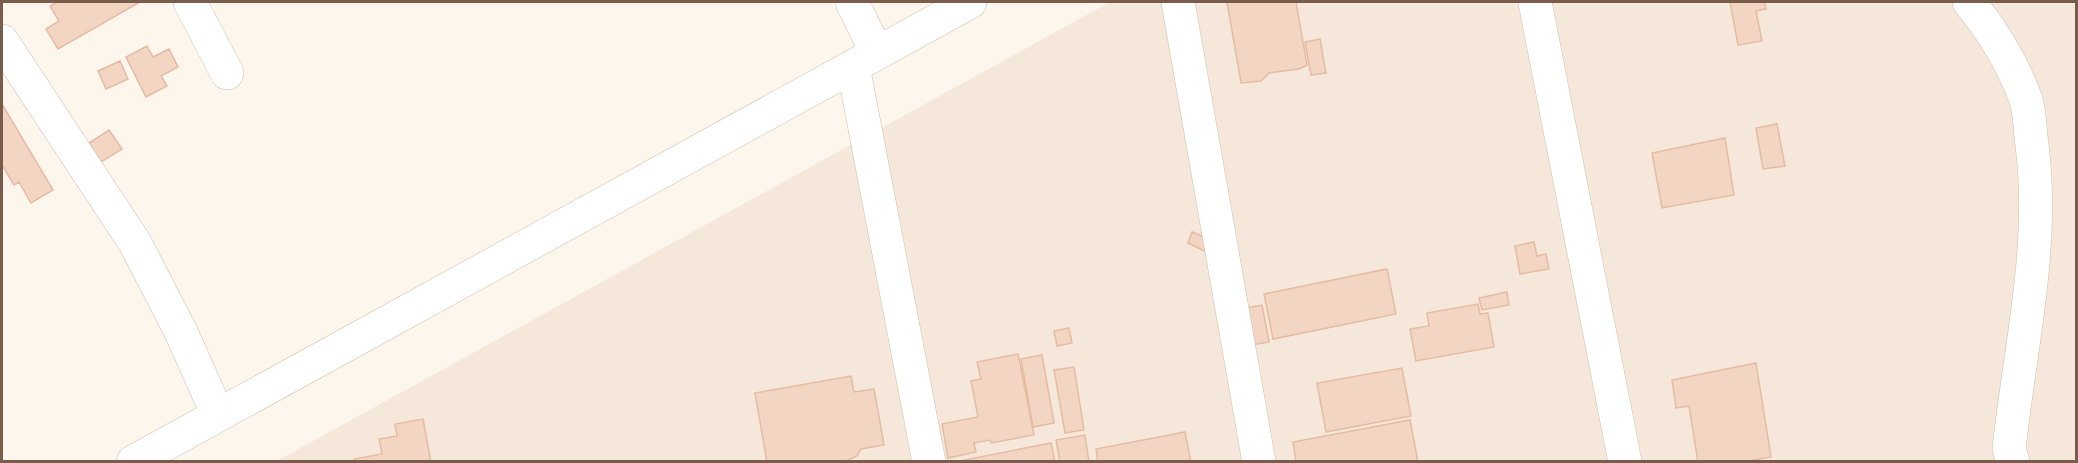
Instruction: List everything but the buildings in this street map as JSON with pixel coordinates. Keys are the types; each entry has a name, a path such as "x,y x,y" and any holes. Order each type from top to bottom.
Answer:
{"street":[{"path":"190,2 227,73"},
{"path":"852,2 865,60 929,462"},
{"path":"133,462 970,2"},
{"path":"1178,2 1259,462"},
{"path":"1535,2 1625,462"},
{"path":"1969,2 2003,49 2026,102 2037,181 2037,233 2031,297 2009,449 2013,462"},
{"path":"6,57 135,243 181,332 218,415"}],"shaded area":[{"path":"1110,2 2076,2 2076,461 275,462"}]}
